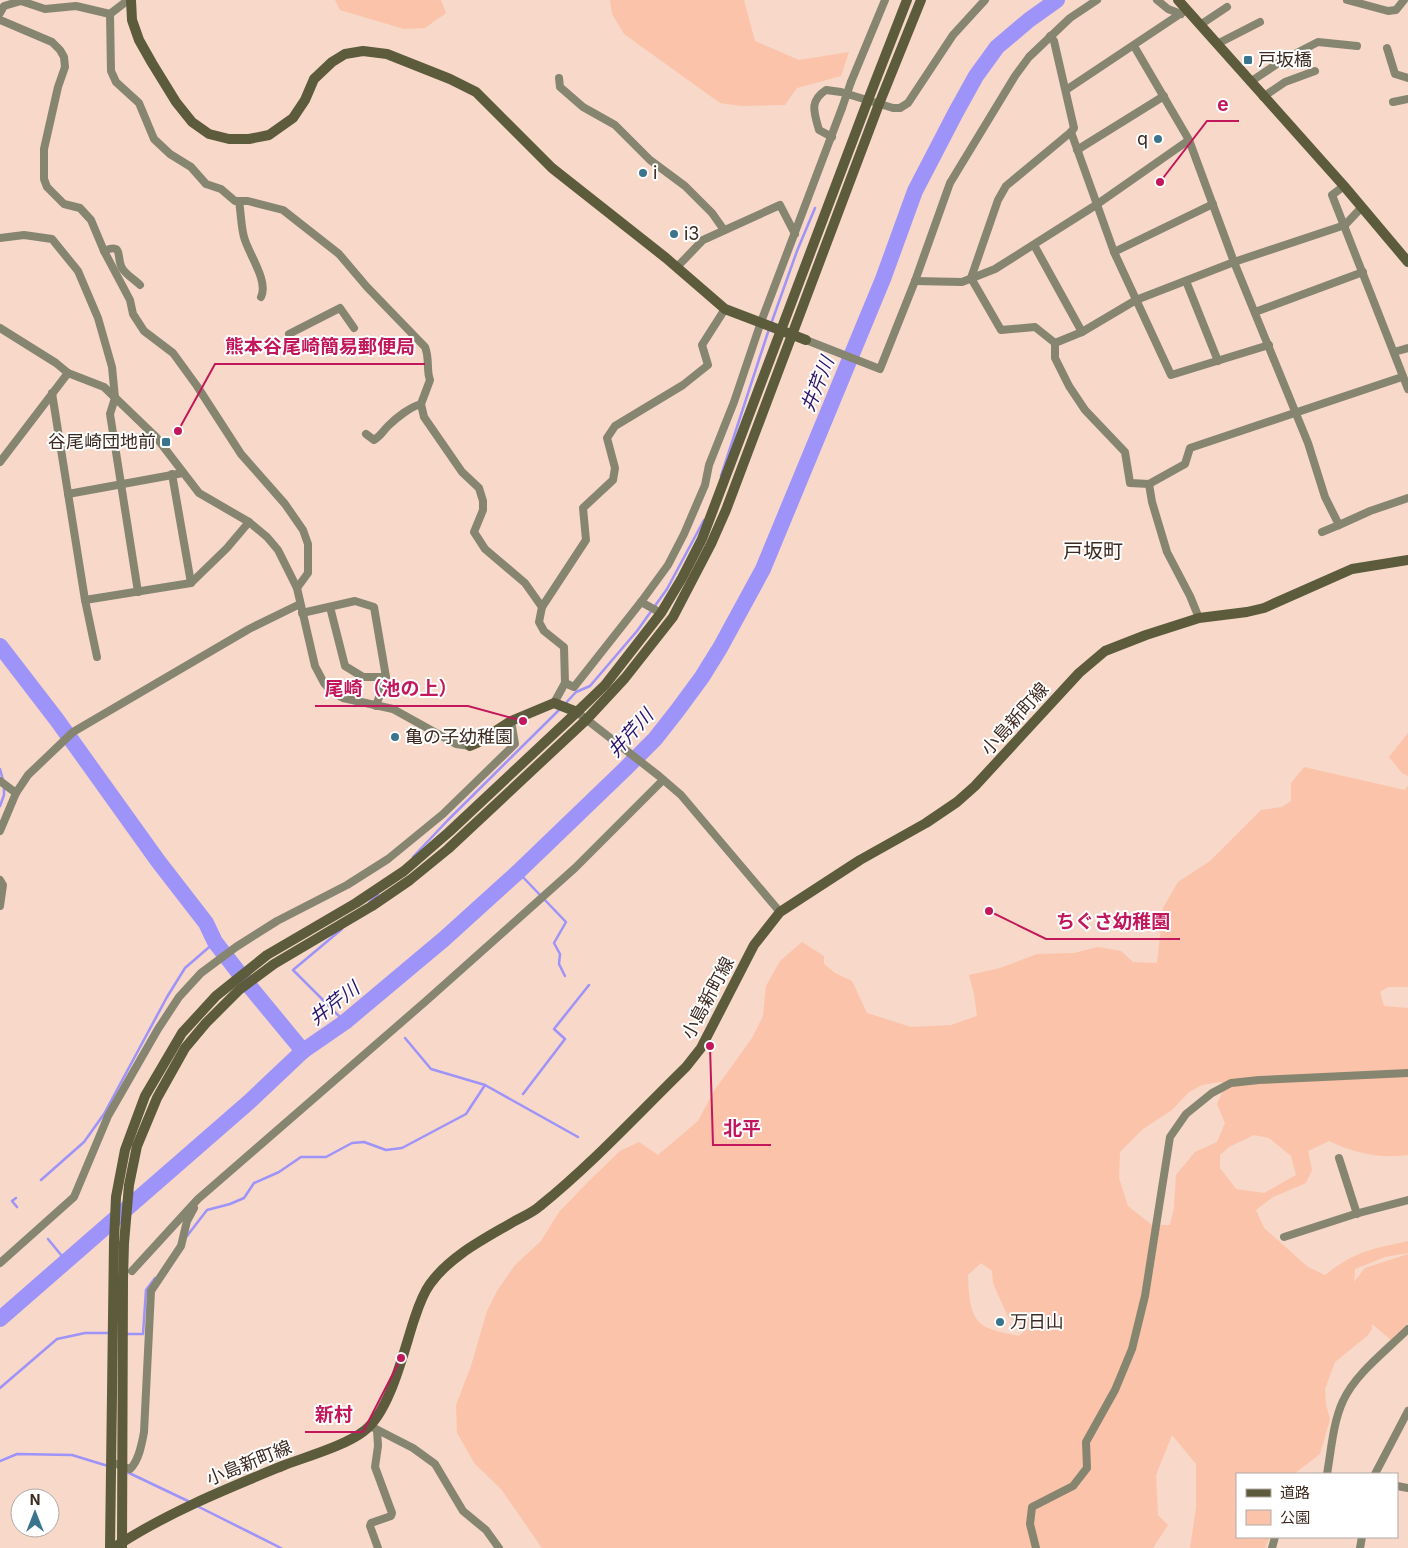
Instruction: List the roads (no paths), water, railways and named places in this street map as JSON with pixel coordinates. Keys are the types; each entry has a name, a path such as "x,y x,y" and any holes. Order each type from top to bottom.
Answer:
{"street":[{"path":"0,13 4,6 21,1 45,9 76,6 110,14 129,0 132,20 139,40 176,102 192,122 210,134 228,139 249,139 269,135 293,118 305,100 314,78 332,62 345,54 363,51 387,54 450,79 476,92 552,168 677,267 725,309 880,369 950,183 1015,76 1029,57 1070,18 1097,0"},
{"path":"565,683 574,687 642,602 668,565 705,485 709,465 734,402 761,322 832,137 851,82 885,0"},
{"path":"122,1545 124,1243 129,1185 138,1146 156,1098 186,1048 235,986 267,955 356,903 404,871 449,832 605,685 661,614 702,539 907,0"},
{"path":"111,1548 116,1197 125,1150 146,1096 182,1033 216,996 372,906 410,880 448,848 586,720 625,678 673,617 726,510 782,331 879,104 921,0"},
{"path":"832,137 819,130 813,106 819,95 826,90 841,92 879,104 900,108 908,103 953,35 985,0"},
{"path":"1157,0 1168,9 1184,12"},
{"path":"1178,0 1184,12 1200,25 1344,186 1408,262"},
{"path":"1347,0 1369,3 1388,11 1396,10 1404,0"},
{"path":"1200,25 1227,7"},
{"path":"1066,90 1184,12"},
{"path":"110,14 111,71 116,82 139,103 154,139 170,154 191,167 206,184 221,189 235,201 248,201 283,210 339,254 373,294 425,348 429,360 427,373 430,380 421,404 424,417 462,472 479,488 484,501 483,510 474,532 485,549 525,583 542,607"},
{"path":"0,20 52,42 60,50 64,58 65,67 58,87 44,149 44,179 47,187 64,204 80,208 91,220 104,251 130,300 134,314 144,331 174,353 198,386 240,454 285,504 303,530 308,544 308,573 297,588"},
{"path":"1217,44 1260,22"},
{"path":"1050,36 1054,41 1074,128 1006,186 998,200 971,278 1001,330 1035,327 1055,343"},
{"path":"1250,82 1283,60 1318,42 1357,46"},
{"path":"1134,46 1189,140 1234,262 1296,412 1325,497 1339,524"},
{"path":"1387,48 1395,74 1408,78"},
{"path":"1264,97 1285,82 1315,71"},
{"path":"559,78 560,87 583,107 615,125 650,160 686,186 712,213 724,230"},
{"path":"1077,150 1164,96"},
{"path":"1393,102 1408,99"},
{"path":"1071,132 1114,252 1171,376 1269,345"},
{"path":"915,280 962,282 994,268 1034,245 1189,140"},
{"path":"1344,186 1332,195 1408,389"},
{"path":"239,201 244,237 263,283 261,297"},
{"path":"1114,252 1213,204"},
{"path":"677,267 703,240 780,205 795,234"},
{"path":"1055,343 1082,332 1136,300 1234,262 1345,225 1361,208"},
{"path":"0,238 24,234 52,239 78,271 98,318 112,366 115,398 110,414 138,592"},
{"path":"1034,245 1082,332"},
{"path":"104,251 110,248 116,249 119,252 122,268 140,285"},
{"path":"1255,312 1363,272"},
{"path":"1186,281 1218,361"},
{"path":"289,334 340,308 354,328"},
{"path":"0,328 56,363 68,373 104,387 156,436 199,493 249,522 267,537 278,550 297,588 316,666 324,683 332,692 343,698 392,709 456,744 470,746 511,720 554,703 565,683 564,647 544,631 539,622 542,607 586,540 583,508 613,480 615,468 607,438 615,426 682,385 708,365 702,345 725,309"},
{"path":"1055,343 1055,358 1069,386 1085,410 1125,452 1130,483 1149,484 1185,464 1190,448 1402,377"},
{"path":"1394,352 1408,348"},
{"path":"0,462 68,373"},
{"path":"52,393 85,600 97,657"},
{"path":"366,434 374,440 382,436 387,427 414,406 421,404"},
{"path":"68,494 183,473"},
{"path":"172,474 191,583"},
{"path":"1149,484 1152,502 1167,552 1199,618"},
{"path":"705,485 722,488"},
{"path":"1322,532 1370,511 1408,498"},
{"path":"85,600 191,583 227,548 249,522"},
{"name":"小島新町線","path":"111,1548 122,1545 137,1532 201,1500 373,1428 393,1384 420,1302 428,1286 438,1274 472,1246 538,1208 573,1178 686,1067 701,1048 754,945 780,912 860,860 926,823 956,802 975,786 1096,657 1126,642 1199,618 1264,608 1352,569 1408,560"},
{"path":"302,613 355,601 374,607 386,677 376,706"},
{"path":"642,602 661,614"},
{"path":"0,831 16,794 28,775 73,732 249,629 300,604"},
{"path":"330,607 344,666 363,677 386,677"},
{"path":"554,703 577,712 680,795 780,912"},
{"path":"0,1262 74,1197 108,1116 158,1029 179,997 201,973 236,947 277,921 364,876 388,859 443,814 515,744 511,720"},
{"path":"132,1271 198,1199 426,1001 575,868 661,778"},
{"path":"2,783 16,794"},
{"path":"0,880 3,885 0,906"},
{"path":"1036,1548 1030,1524 1032,1507 1073,1486 1087,1468 1086,1442 1115,1390 1132,1349 1145,1296 1170,1136 1186,1114 1212,1093 1231,1083 1408,1073"},
{"path":"1339,1158 1358,1214"},
{"path":"111,1462 130,1469 142,1444 151,1291 180,1246 187,1221 198,1199"},
{"path":"1284,1237 1408,1200"},
{"path":"1327,1473 1334,1432 1343,1402 1356,1382 1408,1329"},
{"path":"1377,1473 1408,1411"},
{"path":"373,1428 378,1446 375,1467 392,1512 391,1516 371,1523 370,1526 378,1548"},
{"path":"373,1428 413,1448 435,1464 463,1511 486,1530 499,1548"}],"waterway":[{"name":"井芹川","path":"0,1319 249,1102 303,1051 345,1022 444,939 518,872 655,739 702,677 763,569 883,279 915,191 956,112 976,76 997,47 1029,20 1057,0"},
{"path":"771,324 797,251 815,208"},
{"path":"721,476 769,329"},
{"path":"564,705 576,692 590,686 637,631 667,589 704,520"},
{"path":"0,646 57,720 158,861 206,923 215,942 303,1051"},
{"path":"413,857 560,709"},
{"path":"0,769 3,780"},
{"path":"0,806 4,795 4,785"},
{"path":"518,872 566,922 554,943 560,954 559,964 565,976"},
{"path":"369,903 378,894"},
{"path":"342,929 293,970 345,1022"},
{"path":"41,1180 84,1142 104,1114 167,997 185,968 215,942"},
{"path":"523,1094 565,1039 554,1029 589,985"},
{"path":"405,1038 431,1069 485,1085"},
{"path":"187,1236 207,1210 244,1198 254,1183 279,1172 301,1157 326,1157 352,1143 364,1142 386,1150 402,1148 466,1114 485,1085 578,1137"},
{"path":"16,1198 12,1201 17,1207"},
{"path":"48,1239 66,1261"},
{"path":"125,1334 143,1334 146,1290 155,1278"},
{"path":"0,1388 57,1339 85,1333 110,1333"},
{"path":"0,1461 17,1454 72,1455 108,1466"},
{"path":"127,1472 190,1502"},
{"path":"197,1506 281,1548"}],"place":[{"name":"戸坂橋","path":"1248,60"},
{"name":"q","path":"1158,139"},
{"name":"i","path":"643,173"},
{"name":"e","path":"1160,182"},
{"name":"i3","path":"674,234"},
{"name":"熊本谷尾崎簡易郵便局","path":"178,431"},
{"name":"谷尾崎団地前","path":"166,442"},
{"name":"尾崎（池の上）","path":"523,721"},
{"name":"亀の子幼稚園","path":"395,737"},
{"name":"ちぐさ幼稚園","path":"989,911"},
{"name":"北平","path":"710,1046"},
{"name":"万日山","path":"1000,1322"},
{"name":"新村","path":"401,1358"}],"district":[{"name":"戸坂町","path":"1093,551"}]}
